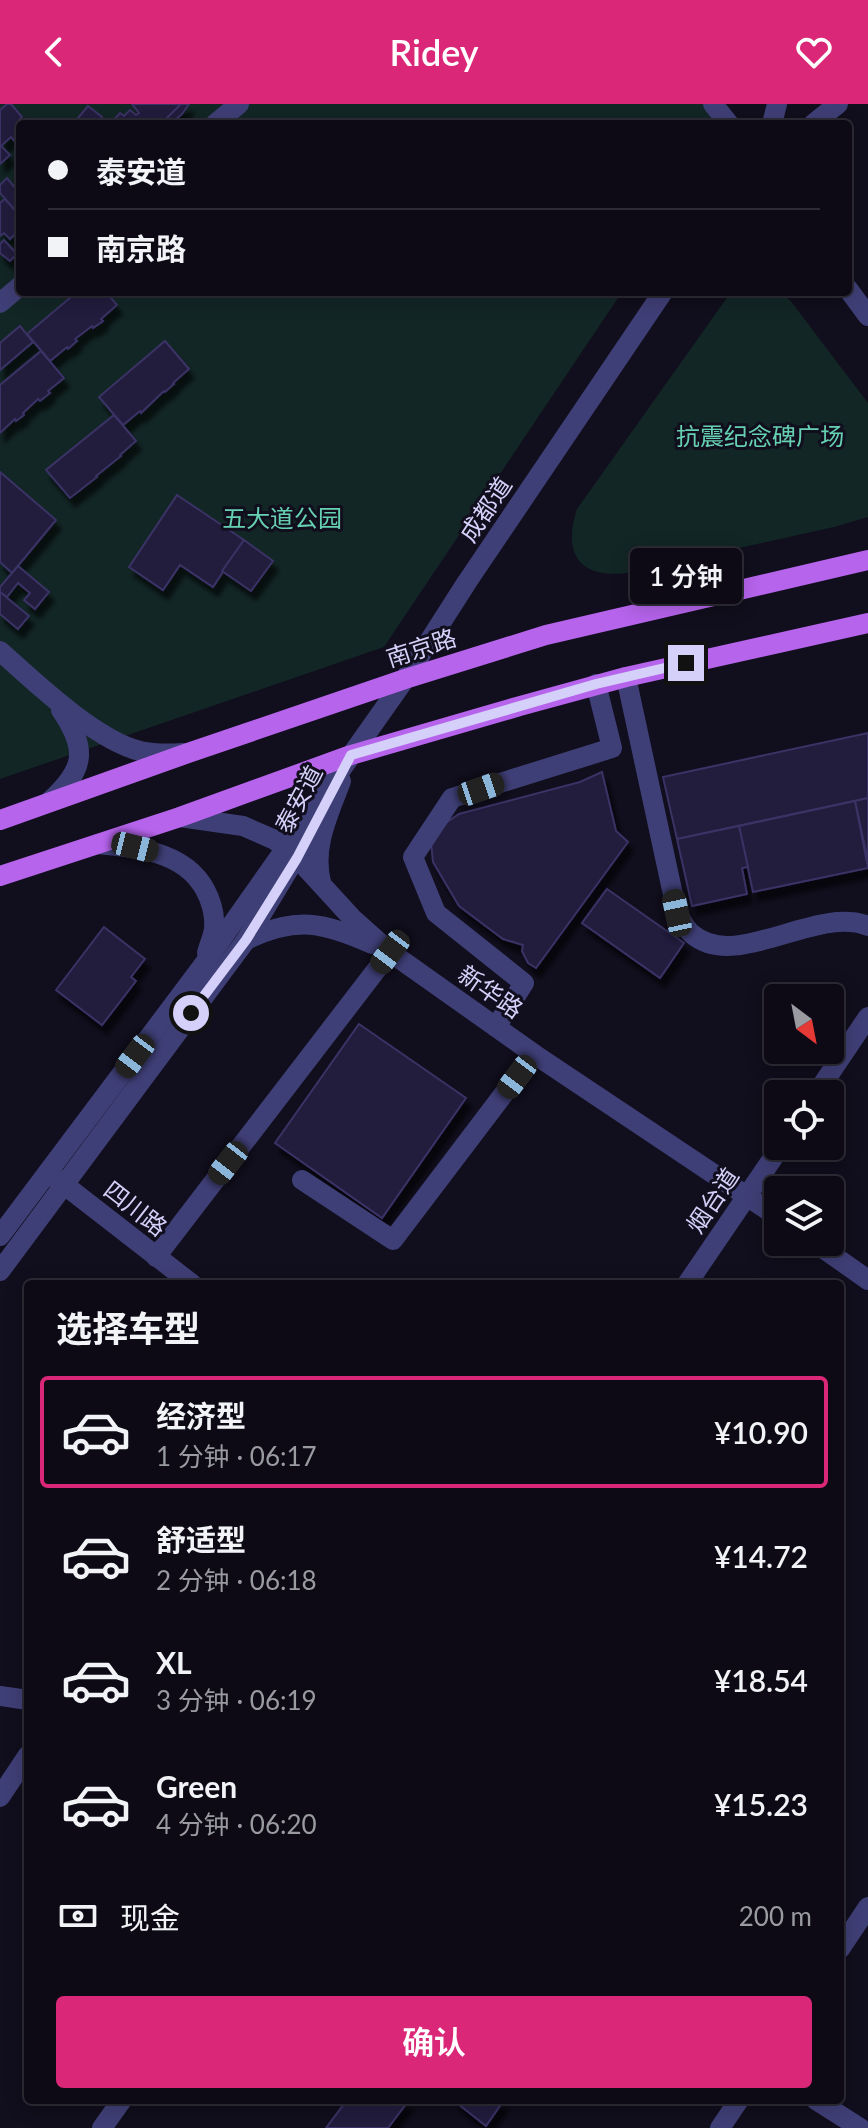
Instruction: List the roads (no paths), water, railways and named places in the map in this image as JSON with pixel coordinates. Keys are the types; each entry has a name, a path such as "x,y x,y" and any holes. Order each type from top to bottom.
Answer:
{"main road":[{"name":"南京路","path":"0,820 405,679 546,635 868,560"},
{"path":"0,876 180,817 351,755 596,684 868,623"}],"street":[{"path":"713,104 726,120"},
{"path":"818,120 838,104"},
{"path":"0,303 16,289"},
{"path":"852,294 868,316"},
{"name":"成都道","path":"351,755 660,296"},
{"path":"0,651 98,731 140,751 188,753"},
{"path":"626,677 677,913 691,934 711,944 738,946 835,921 854,921 868,926"},
{"path":"496,1027 524,983 436,913 413,857 452,798 612,748 596,684"},
{"path":"50,801 72,779 81,754 71,725 52,696"},
{"path":"321,882 317,850 351,755"},
{"name":"泰安道","path":"0,1236 56,1179 246,940 291,853 351,755"},
{"name":"新华路","path":"180,817 243,826 264,834 291,853 353,919 390,952 534,1054 764,1208"},
{"path":"94,844 135,847 176,860 189,869 200,881 214,911 214,929 204,964"},
{"name":"泰安道","path":"0,1271 56,1179 204,964 291,853"},
{"path":"156,1257 390,952 329,927 308,924 269,929 246,940"},
{"path":"825,1080 868,1017"},
{"path":"302,1180 393,1240 534,1054"},
{"name":"烟台道","path":"690,1280 771,1160"},
{"name":"四川路","path":"56,1179 187,1280"},
{"path":"834,1256 868,1280"},
{"path":"0,1696 24,1699"},
{"path":"0,1797 24,1761"},
{"path":"844,1943 868,1907"},
{"path":"102,2128 119,2104"},
{"path":"720,2128 736,2104"},
{"path":"822,2104 860,2128"}],"park label":[{"name":"抗震纪念碑广场","path":"760,435"},
{"name":"五大道公园","path":"282,517"}]}
